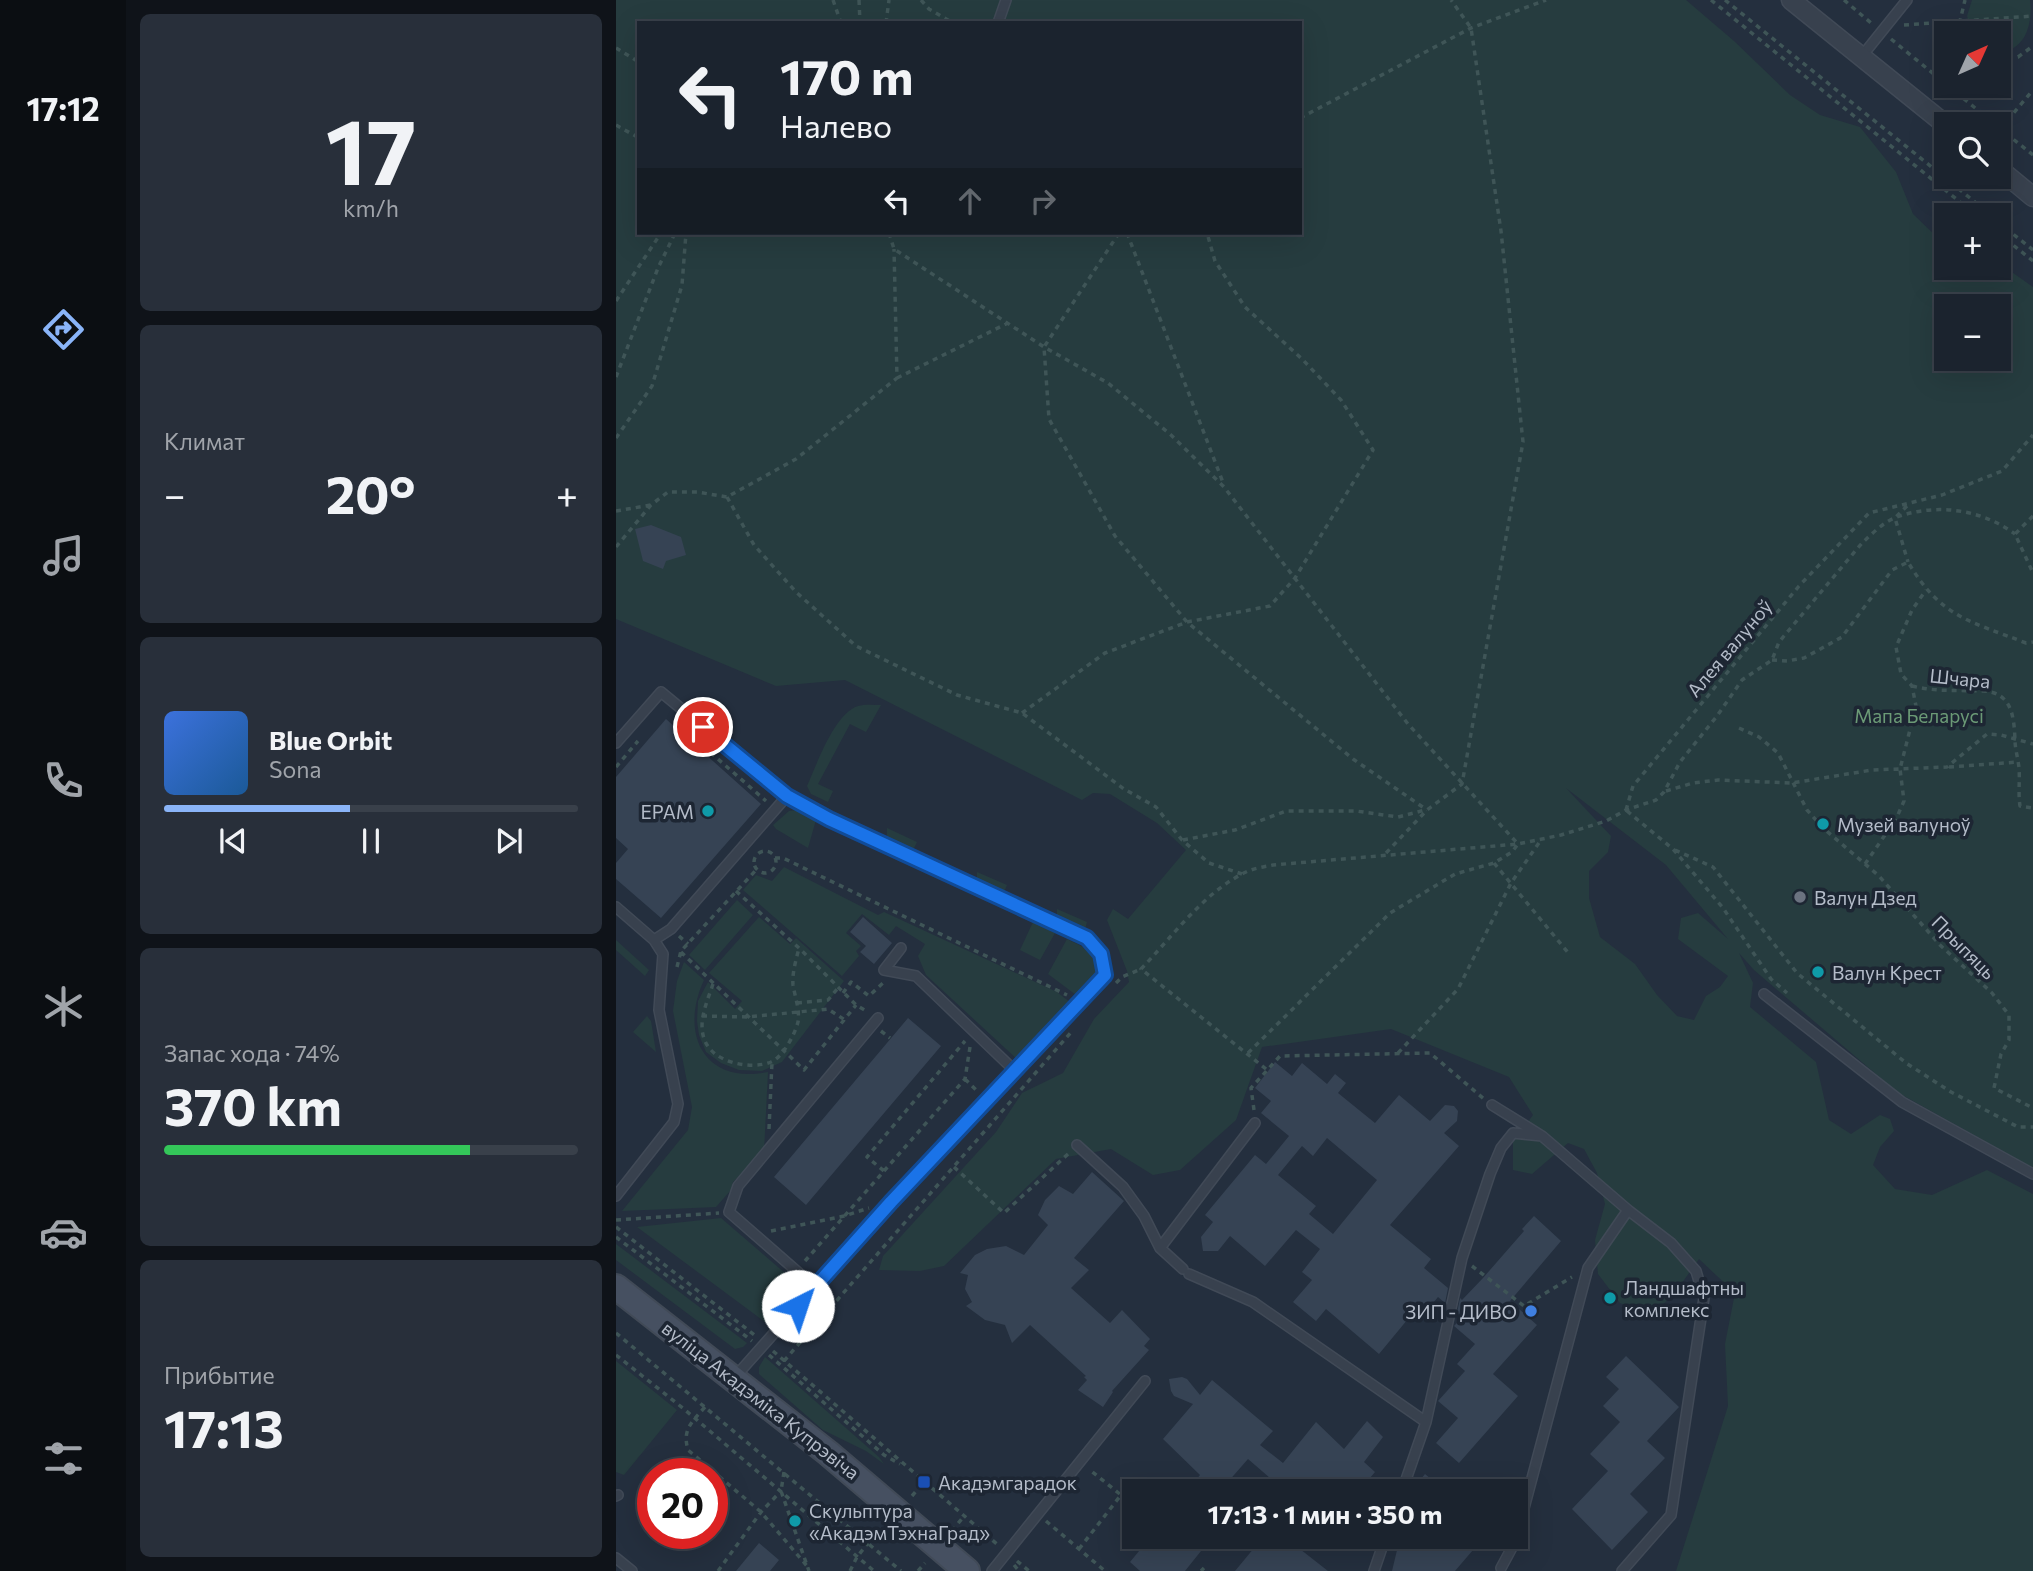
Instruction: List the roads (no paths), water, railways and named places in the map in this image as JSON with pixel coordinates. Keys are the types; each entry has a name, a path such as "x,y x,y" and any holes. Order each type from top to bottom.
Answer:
{"main road":[{"name":"вуліца Акадэміка Купрэвіча","path":"616,1287 828,1453 967,1571"}],"street":[{"path":"1791,0 1934,115"},
{"path":"2011,179 2033,197"}],"lane":[{"path":"999,21 1006,0"},
{"path":"1862,56 1906,0"},
{"path":"616,743 661,692 787,796 829,819 1087,938 1101,954 1105,975 891,1202 733,1379"},
{"path":"654,940 671,929 787,796"},
{"path":"616,907 654,940 663,954 659,1010 678,1104 674,1122 616,1196"},
{"path":"901,948 884,970 916,976 1014,1070"},
{"path":"1765,994 1902,1102 2033,1174"},
{"path":"815,1287 729,1212 738,1186 878,1018"},
{"path":"1492,1105 1542,1136 1671,1243 1696,1271 1704,1298 1671,1515 1622,1571"},
{"path":"1160,1248 1255,1123"},
{"path":"1406,1479 1426,1422 1462,1258 1490,1174 1501,1148 1513,1133 1542,1136"},
{"path":"1077,1145 1123,1187 1144,1216 1160,1248 1186,1271 1253,1302 1426,1422"},
{"path":"1502,1570 1515,1542 1588,1268 1628,1210"},
{"path":"992,1571 1039,1516 1145,1381"},
{"path":"1374,1571 1382,1549"},
{"path":"616,1558 632,1571"}],"place":[{"name":"EPAM","path":"708,811"},
{"name":"Музей валуноў","path":"1823,824"},
{"name":"Валун Дзед","path":"1800,897"},
{"name":"Валун Крест","path":"1818,972"},
{"name":"Ландшафтны комплекс","path":"1610,1298"},
{"name":"ЗИП - ДИВО","path":"1531,1311"},
{"name":"Акадэмгарадок","path":"924,1482"},
{"name":"Скульптура «АкадэмТэхнаГрад»","path":"795,1521"}],"park label":[{"name":"Мапа Беларусі","path":"1919,715"}]}
